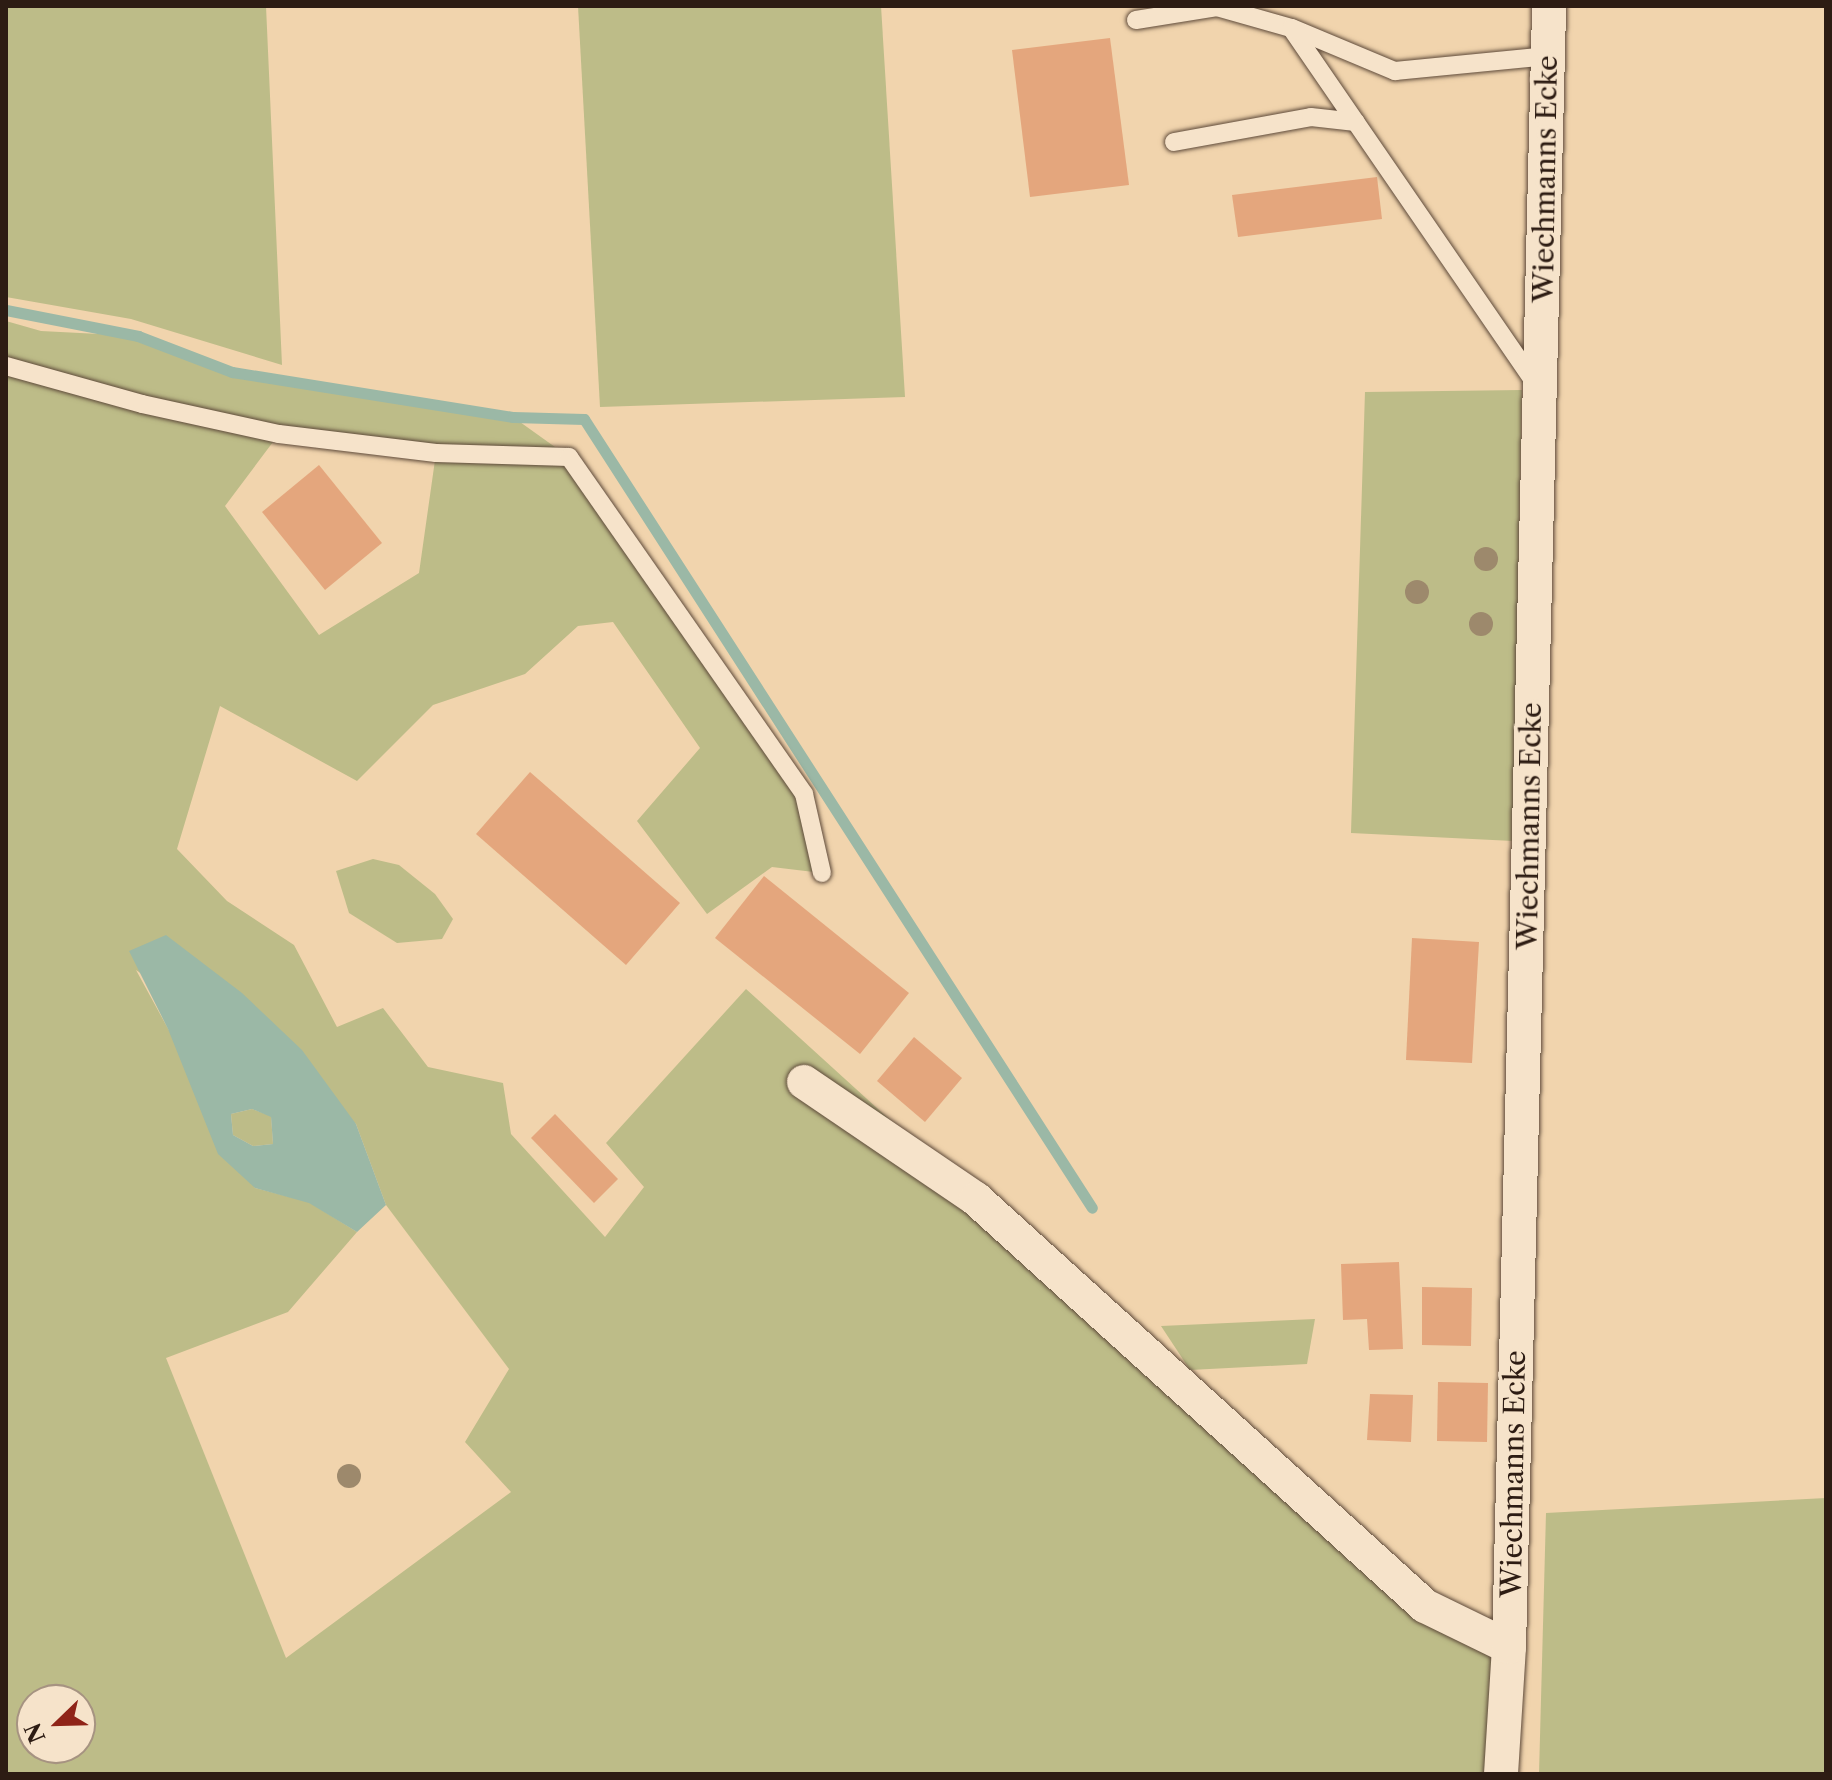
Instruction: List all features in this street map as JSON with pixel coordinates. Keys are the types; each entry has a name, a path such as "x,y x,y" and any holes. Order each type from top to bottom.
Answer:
{"street":[{"name":"Wiechmanns Ecke","path":"1501,1774 1509,1647 1549,6"},
{"name":"Wiechmanns Ecke","path":"804,1082 976,1199 1221,1415 1425,1606 1509,1647"}],"lane":[{"path":"1136,20 1217,7 1238,9 1395,71 1548,56"},
{"path":"1291,28 1539,390"},
{"path":"1174,142 1311,117 1356,122"},
{"path":"6,366 142,404 279,434 436,453 569,457 804,794 822,873"}],"shaded area":[{"path":"6,6 266,6 282,365 131,319 6,297"},
{"path":"578,6 881,6 905,397 600,407"},
{"path":"6,321 41,331 138,336 232,372 513,417 569,457 804,794 822,873 772,867 707,914 637,821 700,748 613,622 578,626 525,674 433,705 357,781 220,706 177,849 227,901 294,945 337,1027 383,1008 428,1067 503,1083 511,1134 605,1237 644,1187 606,1143 746,989 1425,1606 1509,1647 1501,1774 6,1774","holes":["279,434 436,453 419,573 319,635 225,506","136,970 356,1124 386,1205 509,1369 465,1442 511,1492 286,1658 166,1358 288,1312 357,1232 309,1202 255,1188"]},
{"path":"1522,390 1513,841 1351,833 1365,392"},
{"path":"373,859 399,865 435,894 453,919 442,939 397,943 349,913 336,871"},
{"path":"166,935 242,993 302,1050 356,1124 386,1205 357,1232 309,1203 255,1188 218,1154 168,1029 129,951","holes":["252,1109 271,1117 273,1144 253,1146 233,1135 231,1114"]},
{"path":"252,1109 271,1116 273,1144 253,1146 233,1135 231,1114"},
{"path":"1315,1319 1307,1364 1190,1370 1161,1326"},
{"path":"1826,1498 1826,1774 1539,1774 1546,1513"}],"building":[{"path":"1110,38 1129,185 1030,197 1012,50"},
{"path":"1377,177 1382,219 1238,237 1232,195"},
{"path":"319,465 382,543 325,590 262,512"},
{"path":"530,772 680,903 626,965 476,834"},
{"path":"764,876 909,993 860,1054 715,938"},
{"path":"1412,938 1479,942 1472,1063 1406,1060"},
{"path":"914,1037 962,1078 925,1122 877,1081"},
{"path":"555,1114 618,1179 594,1203 531,1138"},
{"path":"1399,1262 1403,1349 1369,1350 1367,1319 1343,1320 1341,1264"},
{"path":"1422,1287 1472,1288 1471,1346 1422,1345"},
{"path":"1438,1382 1488,1383 1487,1442 1437,1441"},
{"path":"1370,1394 1413,1395 1411,1442 1367,1440"}],"waterway":[{"path":"6,310 138,336 232,372 513,417 584,419 1092,1208"}]}
